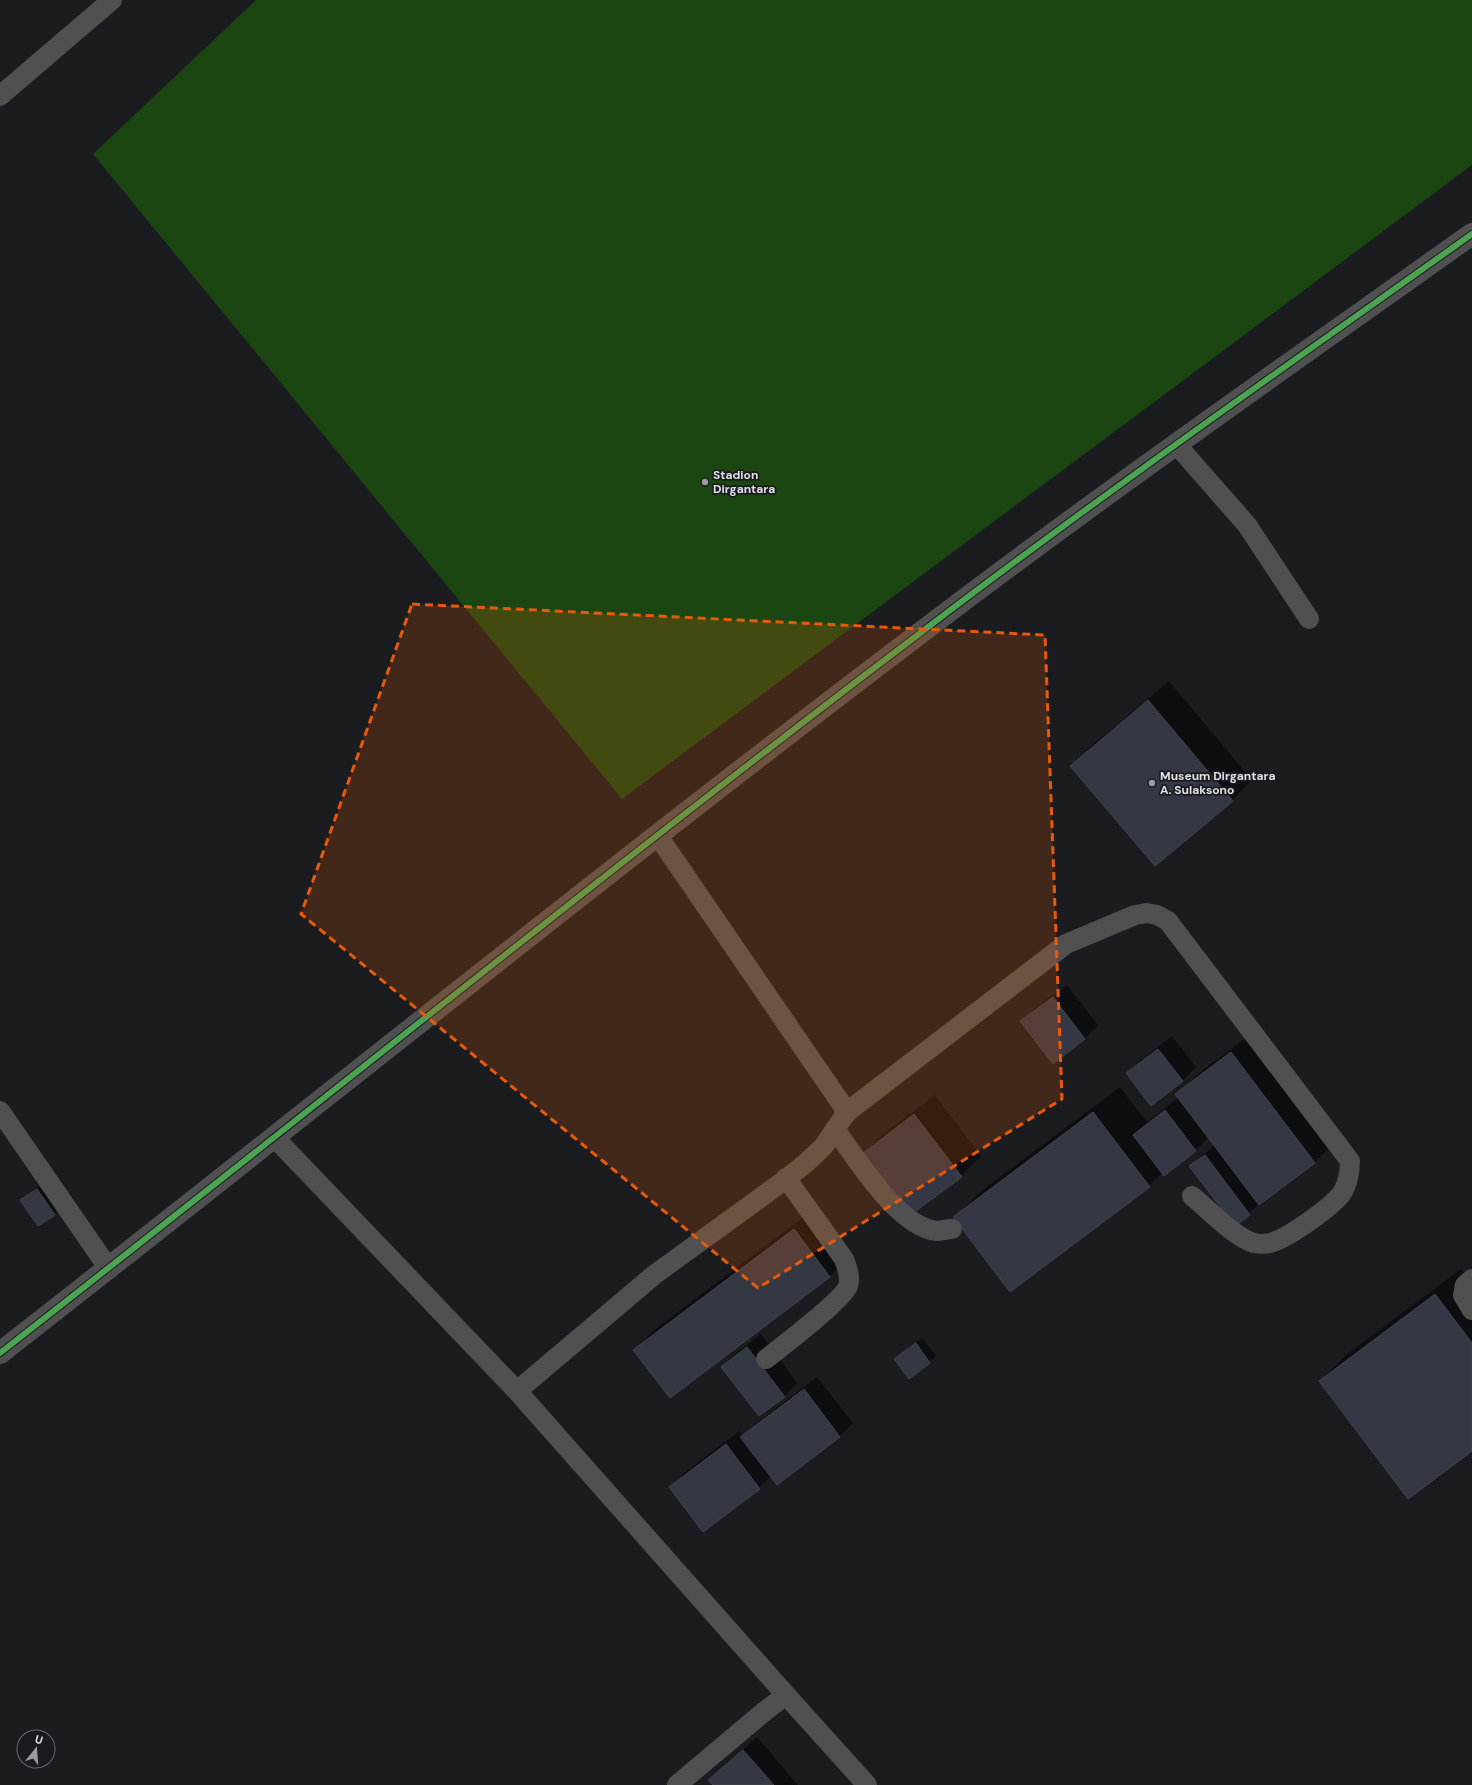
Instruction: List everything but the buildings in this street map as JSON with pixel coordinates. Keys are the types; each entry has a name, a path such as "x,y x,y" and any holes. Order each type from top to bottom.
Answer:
{"street":[{"path":"0,1353 109,1269 658,836 918,634 1176,444 1472,234"}],"lane":[{"path":"0,96 112,0"},
{"path":"1176,444 1247,525 1309,618"},
{"path":"658,836 847,1112"},
{"path":"517,1391 654,1275 786,1178 823,1147 847,1112 1066,944 1134,915 1147,913 1157,915 1168,921 1350,1161 1350,1170 1346,1184 1339,1197 1296,1230 1269,1243 1256,1243 1243,1239 1192,1196"},
{"path":"0,1111 109,1269"},
{"path":"835,1129 896,1208 912,1221 925,1228 937,1231 952,1229"},
{"path":"275,1138 517,1391 867,1785"},
{"path":"766,1359 831,1305 848,1286 848,1273 844,1258 786,1178"},
{"path":"1472,1280 1465,1285 1463,1295 1472,1310"},
{"path":"677,1785 786,1695"}],"highlighted area":[{"path":"412,604 1045,635 1062,1099 758,1288 301,914"}],"green space":[{"name":"Stadion Dirgantara","path":"256,0 1472,0 1472,165 622,799 93,154"}],"cycle path":[{"path":"0,1353 799,725 1122,483 1472,234"}],"place":[{"name":"Stadion Dirgantara","path":"705,482"},
{"name":"Museum Dirgantara A. Sulaksono","path":"1152,783"}]}
